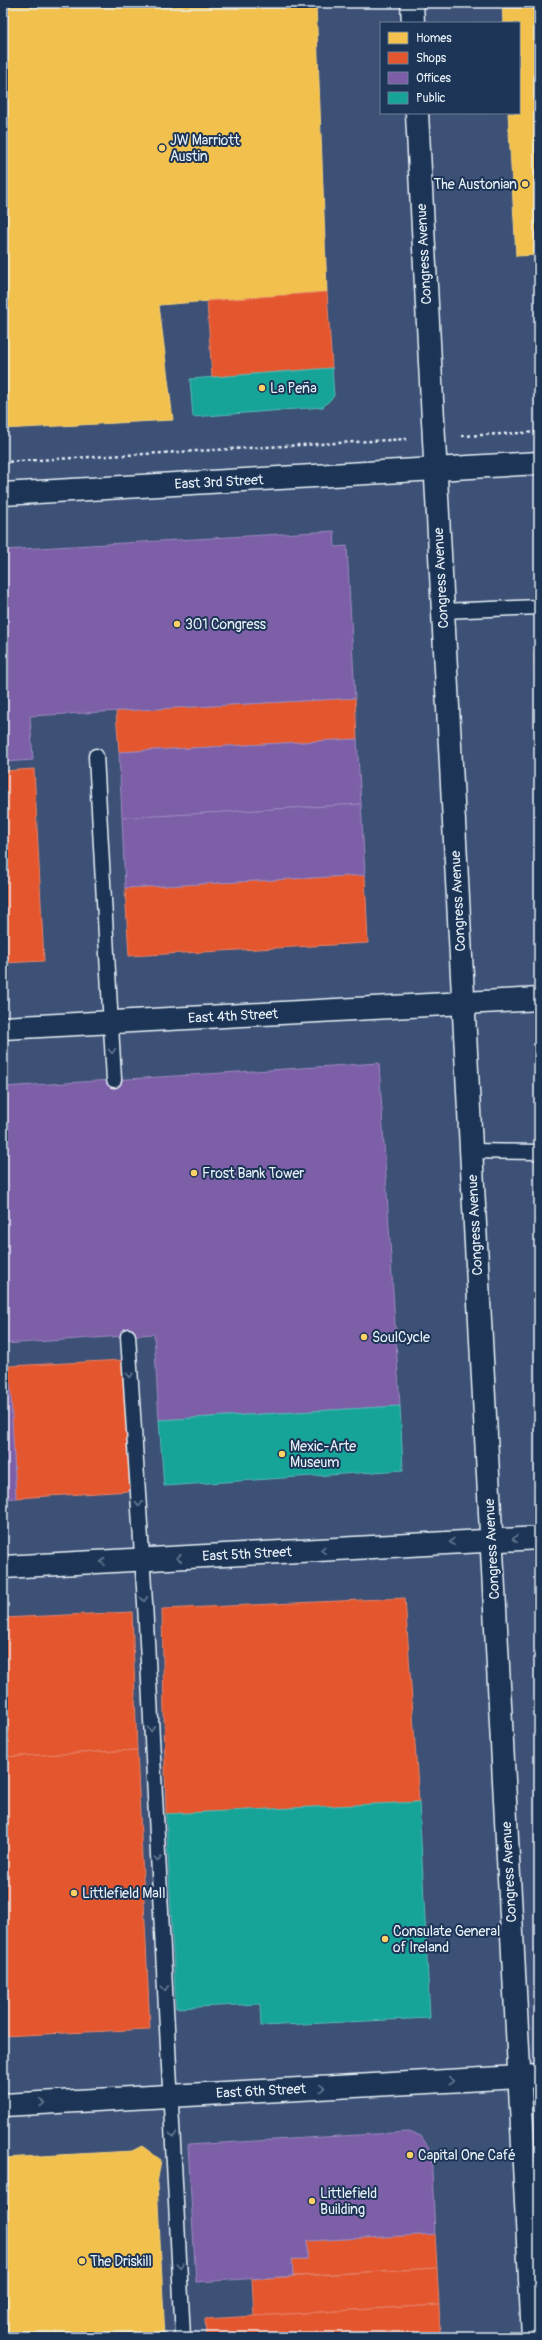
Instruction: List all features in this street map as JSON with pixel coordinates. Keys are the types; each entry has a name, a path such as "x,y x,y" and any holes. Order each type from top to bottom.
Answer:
{"main road":[{"path":"412,3 413,22"},
{"name":"Congress Avenue","path":"417,114 491,1540 529,2076 533,2337"},
{"name":"East 3rd Street","path":"3,494 539,463"},
{"name":"East 4th Street","path":"3,1028 539,999"},
{"name":"East 5th Street","path":"3,1568 539,1538"},
{"name":"East 6th Street","path":"3,2106 529,2076"}],"lane":[{"path":"442,611 539,607"},
{"path":"96,756 114,1080"},
{"path":"471,1151 539,1152"},
{"path":"128,1336 142,1560 183,2337"}],"path":[{"path":"3,462 539,432"}],"shaded area":[{"path":"3,3 539,3 539,2337 3,2337"}],"building: Homes":[{"name":"JW Marriott Austin","path":"3,3 316,3 327,292 159,305 173,420 3,429"},
{"name":"The Austonian","path":"502,3 539,3 539,255 516,256 508,114 520,114 520,22 503,22"},
{"name":"The Driskill","path":"142,2146 161,2160 157,2184 165,2337 3,2337 3,2158 132,2151"}],"building: Shops":[{"path":"327,292 332,368 212,377 207,301"},
{"path":"534,655 539,655 539,698 537,698"},
{"path":"355,698 357,739 119,752 116,711"},
{"path":"537,698 539,698 539,728 538,728"},
{"path":"34,769 44,961 3,963 3,771"},
{"path":"365,875 368,943 129,956 125,888"},
{"path":"123,1360 130,1491 16,1498 9,1366"},
{"path":"405,1598 419,1802 166,1814 162,1609"},
{"path":"132,1612 137,1750 3,1757 3,1618"},
{"name":"Littlefield Mall","path":"137,1750 150,2029 3,2036 3,1757"},
{"path":"435,2234 437,2268 293,2276 292,2259 307,2259 307,2241"},
{"path":"437,2268 439,2305 254,2316 252,2279"},
{"path":"439,2305 440,2337 206,2337 205,2319"}],"building: Offices":[{"name":"301 Congress","path":"334,531 335,547 347,546 355,698 30,716 33,760 3,762 3,550"},
{"path":"357,739 361,804 122,818 119,752"},
{"path":"361,804 365,875 125,888 122,818"},
{"name":"Frost Bank Tower","path":"379,1063 400,1406 159,1420 154,1334 3,1344 3,1087"},
{"path":"10,1378 16,1498 3,1499 3,1379"},
{"name":"Littlefield Building","path":"409,2132 421,2136 431,2151 435,2234 307,2241 307,2259 292,2259 293,2276 196,2282 188,2145"}],"building: Public":[{"name":"La Peña","path":"332,368 334,396 323,407 193,417 190,379"},
{"name":"Mexic-Arte Museum","path":"400,1406 403,1470 164,1486 159,1420"},
{"path":"419,1802 430,2018 261,2026 260,2004 176,2008 166,1814"}],"place":[{"name":"JW Marriott Austin","path":"162,148"},
{"name":"The Austonian","path":"525,184"},
{"name":"La Peña","path":"262,388"},
{"name":"301 Congress","path":"177,624"},
{"name":"Frost Bank Tower","path":"194,1173"},
{"name":"SoulCycle","path":"364,1337"},
{"name":"Mexic-Arte Museum","path":"282,1454"},
{"name":"Littlefield Mall","path":"74,1893"},
{"name":"Consulate General of Ireland","path":"385,1939"},
{"name":"Capital One Café","path":"410,2155"},
{"name":"Littlefield Building","path":"312,2201"},
{"name":"The Driskill","path":"82,2261"}]}
